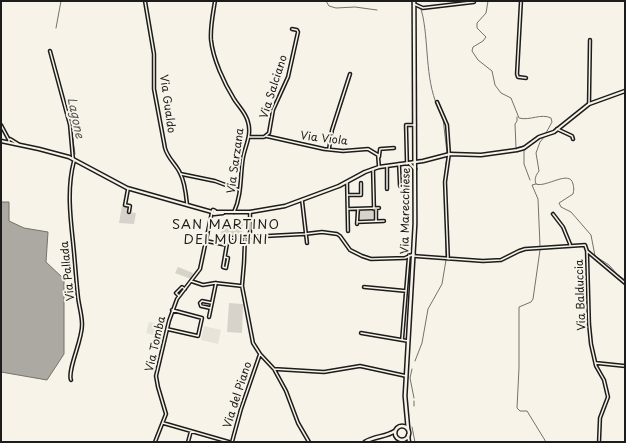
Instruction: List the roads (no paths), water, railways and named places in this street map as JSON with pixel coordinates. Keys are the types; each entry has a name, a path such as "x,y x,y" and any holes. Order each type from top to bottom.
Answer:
{"main road":[{"name":"Via Marecchiese","path":"408,429 405,396 414,255 414,2"},
{"path":"1,141 57,153 74,159 128,189 213,212 250,212 276,208 302,200 379,167 415,162 449,154 481,155 524,148 539,137 549,134 557,129 588,104 625,91"},
{"path":"408,163 415,169"},
{"path":"365,442 396,430 406,422 407,418"},
{"path":"401,426 408,429 409,442"},
{"path":"396,430 396,437"},
{"path":"386,435 396,437 405,442"},
{"path":"401,440 406,439 408,435"}],"street":[{"name":"Via Gualdo","path":"145,1 154,54 154,89 166,148 168,156 181,174 187,204"},
{"name":"Via Sarzana","path":"215,1 211,40 213,49 218,67 227,86 248,120 249,126 249,137 243,158 237,204 234,213"},
{"path":"521,1 517,74 518,77 526,78"},
{"name":"Via Marecchiese","path":"414,2 423,8 474,2"},
{"name":"Via Salciano","path":"249,137 266,136 270,130 271,118 276,101 285,84 291,65 298,32 297,30 292,29"},
{"path":"588,104 590,40"},
{"name":"Via Pallada","path":"50,51 70,125 74,159 69,206 82,324 78,349 70,371 71,380"},
{"path":"329,149 332,130 350,74"},
{"path":"437,102 446,125 449,154 445,182 448,259"},
{"path":"1,124 8,142"},
{"path":"408,163 406,125 415,125"},
{"path":"557,129 572,136 574,139"},
{"path":"6,135 18,144"},
{"name":"Via Viola","path":"266,136 296,144 343,151 368,149 375,152 379,156"},
{"path":"379,167 380,149 394,148"},
{"path":"400,164 400,186"},
{"path":"387,166 387,189"},
{"path":"373,169 376,221"},
{"path":"181,174 215,180 239,190"},
{"path":"347,182 348,231"},
{"path":"348,195 361,195 361,183"},
{"path":"128,189 125,205 130,206 129,212"},
{"path":"302,200 306,243"},
{"path":"348,209 379,208"},
{"path":"358,209 358,223 384,221"},
{"name":"Via Tomba","path":"155,442 166,413 156,376 172,310 179,296 200,269 210,218 213,212"},
{"path":"250,212 250,238"},
{"path":"553,214 563,227 570,246"},
{"name":"Via Balduccia","path":"305,234 322,232 337,234 342,238 350,250 362,256 371,258 405,258 409,255 414,255 448,259 483,261 501,260 518,251 585,245 587,251 591,344 596,363 604,380 608,397 600,418 599,442"},
{"path":"224,257 228,258 226,268 223,268 224,257 228,238 305,234"},
{"path":"244,238 242,286 251,337 260,354 274,369 286,391 298,423 309,442"},
{"path":"206,241 227,245"},
{"path":"587,251 625,283"},
{"path":"402,340 409,255"},
{"path":"191,282 203,285 216,283 242,286"},
{"path":"209,317 216,283"},
{"name":"Via Tomba","path":"179,296 177,293 182,287 185,289"},
{"path":"364,287 406,291"},
{"path":"210,308 201,306 200,303 202,301 212,303"},
{"path":"168,329 198,336 202,318 172,310"},
{"path":"361,333 408,341"},
{"name":"Via del Piano","path":"232,442 241,409 260,354"},
{"path":"596,363 625,366"},
{"path":"274,369 324,372 366,366 406,376"},
{"path":"163,423 229,442"},
{"path":"188,442 191,431"}],"waterway":[{"name":"Lagone","path":"56,28 61,1"},
{"path":"326,1 329,6 336,8 355,7 377,10"},
{"path":"488,1 486,13 477,23 477,28 486,37 483,41 473,47 472,51 478,60 492,71 495,85 501,93 511,98 519,118 527,119 543,116 551,118 552,122 546,133"},
{"path":"416,6 421,9 423,17 432,89 440,112"},
{"name":"Lagone","path":"64,99 69,117"},
{"path":"517,117 515,124 516,148 523,146"},
{"path":"443,118 447,153"},
{"name":"Lagone","path":"71,126 75,154"},
{"path":"545,136 540,142 536,153 539,171 535,180 536,184 546,184 563,178 571,180 574,187 573,194 559,203 561,207 571,212 591,235 595,256 609,265 625,280"},
{"path":"524,150 524,164 530,180"},
{"path":"446,223 444,183 447,156"},
{"path":"536,184 532,185 538,199 540,246"},
{"path":"446,228 446,257"},
{"path":"540,250 533,299 531,302 519,307 519,368 517,408 520,411 527,411 546,442"},
{"path":"415,361 422,343 428,309 442,284 446,260"},
{"path":"412,369 410,378 414,398"},
{"path":"414,401 414,406"},
{"path":"412,427 415,442"}],"district":[{"name":"SAN MARTINO DEI MULINI","path":"226,232"}]}
